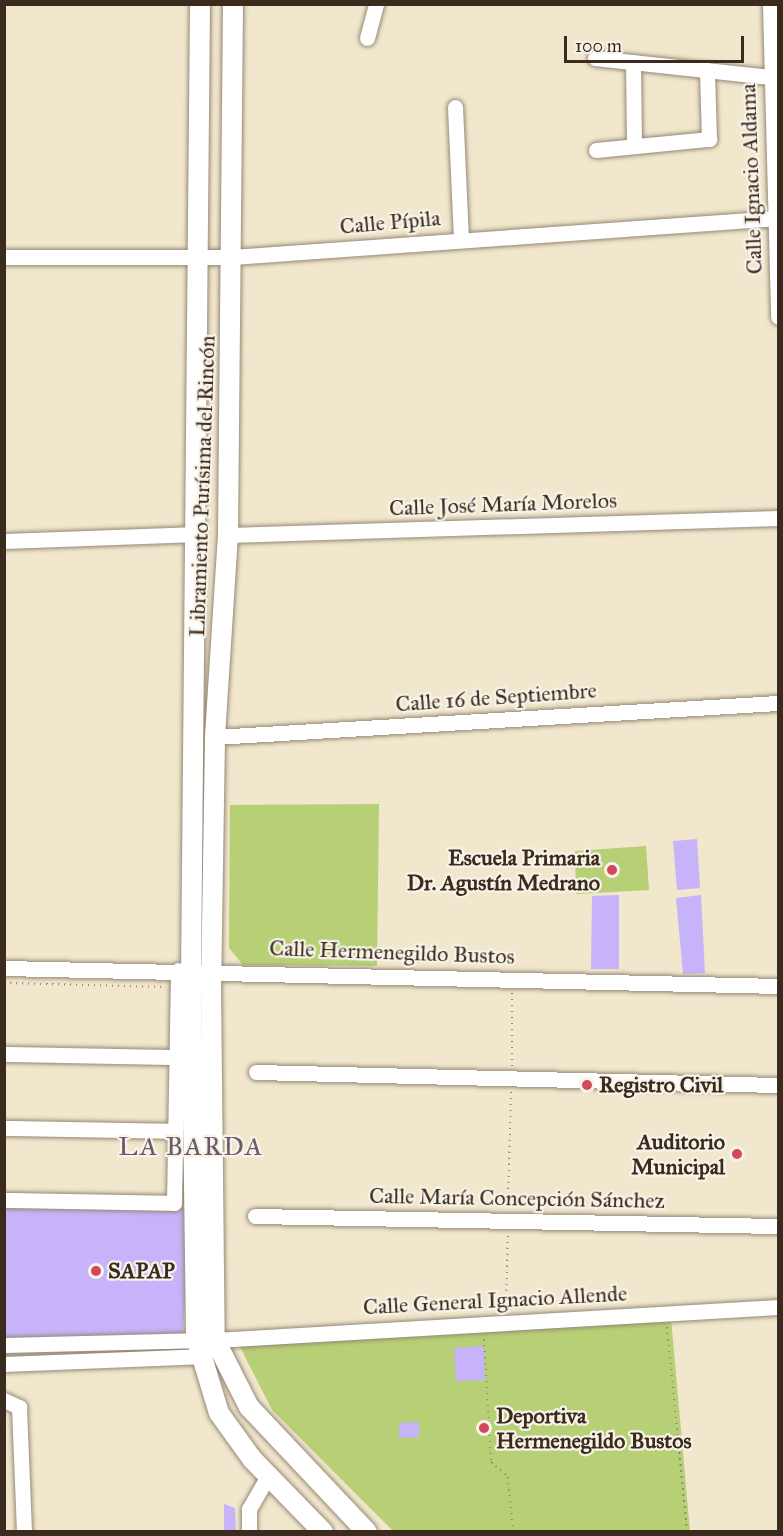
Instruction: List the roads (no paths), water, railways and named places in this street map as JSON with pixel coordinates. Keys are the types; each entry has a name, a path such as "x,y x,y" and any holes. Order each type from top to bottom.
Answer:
{"main road":[{"name":"Libramiento Purísima del Rincón","path":"201,4 198,534 184,970 204,1344"},
{"name":"Libramiento Purísima del Rincón","path":"204,1344 215,737 228,535 233,4"},
{"path":"204,1344 219,1413 268,1476 323,1532"},
{"path":"204,1344 249,1407 367,1532"}],"street":[{"path":"367,38 376,4"},
{"name":"Calle Ignacio Aldama","path":"770,4 774,25 770,77 778,317"},
{"path":"595,58 770,77"},
{"path":"633,62 634,144"},
{"path":"596,150 634,144 709,139 707,70"},
{"path":"455,108 460,238"},
{"name":"Calle Pípila","path":"4,257 232,258 460,238 776,218"},
{"name":"Calle José María Morelos","path":"228,535 778,518"},
{"path":"4,541 198,534"},
{"name":"Calle 16 de Septiembre","path":"215,737 778,703"},
{"name":"Calle Hermenegildo Bustos","path":"4,968 211,970 778,986"},
{"path":"4,1200 174,1203 177,987 184,970"},
{"path":"4,1054 176,1058"},
{"path":"256,1072 778,1084"},
{"path":"4,1128 175,1131"},
{"name":"Calle María Concepción Sánchez","path":"255,1216 778,1226"},
{"name":"Calle General Ignacio Allende","path":"204,1344 506,1321 778,1307"},
{"path":"4,1345 204,1344"},
{"path":"4,1364 204,1344"},
{"path":"4,1400 19,1407 24,1532"},
{"path":"249,1532 249,1509 268,1476"}],"place":[{"name":"Escuela Primaria Dr. Agustín Medrano","path":"612,870"},
{"name":"Registro Civil","path":"587,1085"},
{"name":"Auditorio Municipal","path":"737,1154"},
{"name":"SAPAP","path":"96,1271"},
{"name":"Deportiva Hermenegildo Bustos","path":"484,1428"}],"district":[{"name":"LA BARDA","path":"191,1147"}]}
